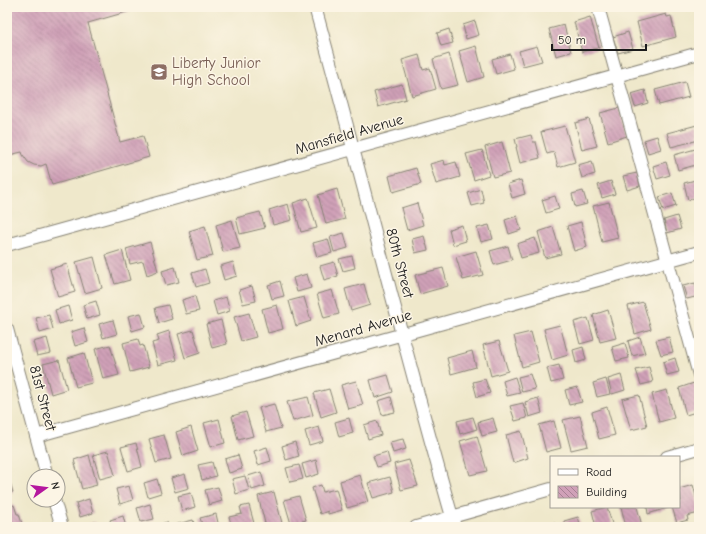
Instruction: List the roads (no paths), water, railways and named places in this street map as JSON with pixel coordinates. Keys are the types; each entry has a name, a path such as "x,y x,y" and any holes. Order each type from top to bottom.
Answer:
{"street":[{"name":"80th Street","path":"315,7 402,334 454,522"},
{"path":"598,7 699,375"},
{"name":"Mansfield Avenue","path":"7,245 699,53"},
{"name":"Menard Avenue","path":"36,436 699,252"},
{"name":"81st Street","path":"7,329 46,468"},
{"path":"671,456 699,448"},
{"path":"416,527 454,522 550,489"},
{"path":"56,508 62,527"}],"place":[{"name":"Liberty Junior High School","path":"159,72"}]}
